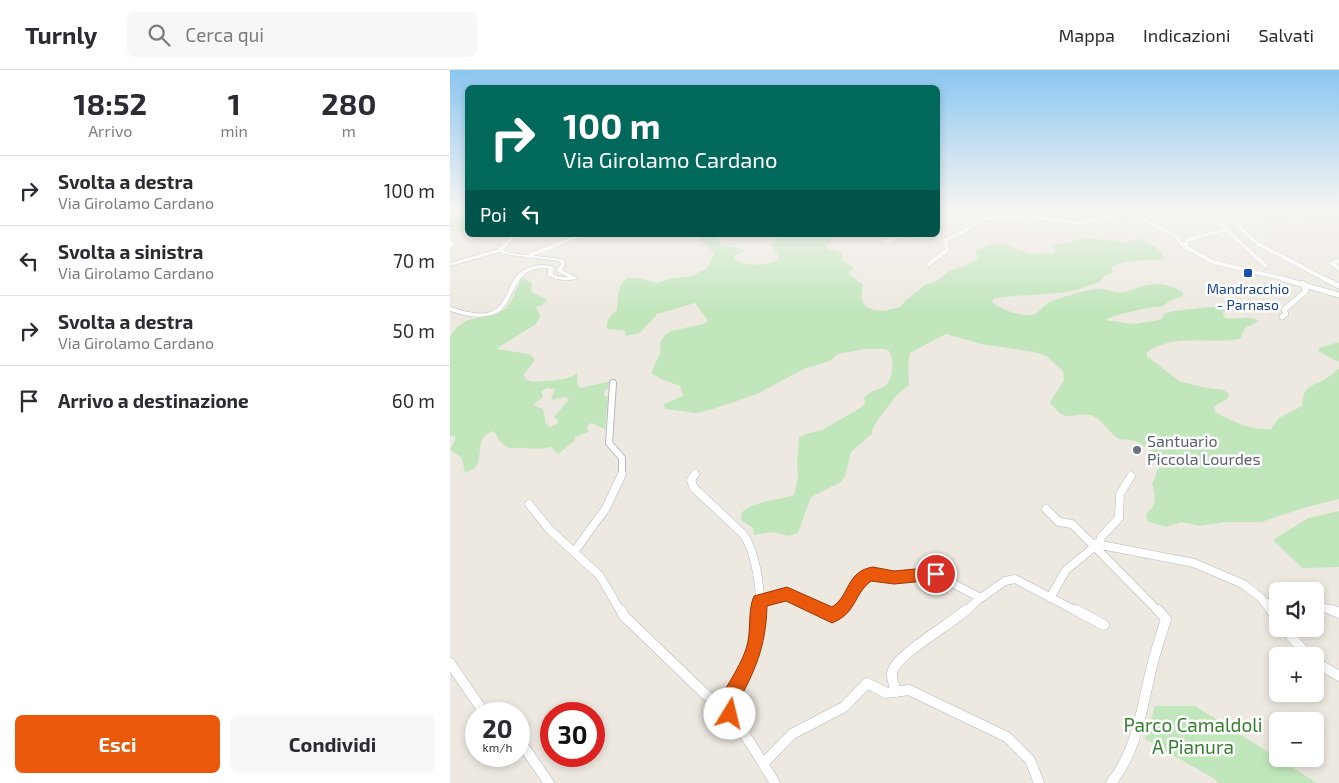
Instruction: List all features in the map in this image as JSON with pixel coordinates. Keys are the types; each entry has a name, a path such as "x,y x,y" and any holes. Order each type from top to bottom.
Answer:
{"street":[{"path":"450,265 500,250 507,243"},
{"path":"528,256 560,243"},
{"path":"929,264 947,250 946,243"},
{"path":"1181,243 1195,255 1244,271 1303,283 1339,295"},
{"path":"1185,248 1186,243"},
{"path":"1242,243 1266,266"},
{"path":"1257,243 1339,286"},
{"path":"450,309 471,315 485,314 498,310 517,278 537,267 552,267 550,275 559,279 575,278 559,271 563,262 561,260 500,250"},
{"path":"1339,261 1332,263 1339,269"},
{"path":"1282,316 1286,314 1284,310 1306,291 1303,283"},
{"path":"574,552 618,487 623,470 622,457 609,443 613,383"},
{"path":"695,474 691,480 694,488 742,533 748,542 760,601 758,632 751,660 725,708"},
{"path":"1050,598 1066,570 1098,544 1104,532 1116,522 1120,513 1119,495 1131,476"},
{"path":"529,504 549,529 606,584 624,616 705,694 725,708 775,783"},
{"path":"1046,509 1059,522 1070,524 1090,543 1194,564 1243,584 1255,591 1269,607"},
{"path":"1098,544 1099,552 1166,618 1147,684 1132,751 1111,783"},
{"path":"760,601 787,594 832,615 842,609 859,581 867,575 873,574 894,578 932,573 980,598"},
{"path":"896,692 892,673 895,666 907,653 962,614 980,598 1013,578 1104,625"},
{"path":"1324,607 1339,613"},
{"path":"1292,637 1300,647"},
{"path":"450,663 477,702"},
{"path":"1324,667 1339,676"},
{"path":"763,764 801,728 849,703 865,684 869,683 886,692 909,690 1007,737 1030,760 1037,778"},
{"path":"530,756 549,783"}],"green space":[{"path":"703,243 720,243 722,246 736,247 744,251 734,255 734,258 743,263 755,265 778,260 779,256 771,246 773,243 829,243 826,249 841,252 843,261 854,268 849,274 863,285 861,298 865,306 873,310 884,311 900,307 924,285 937,281 951,270 965,266 978,258 975,252 977,250 995,243 1006,244 1028,254 1054,253 1056,251 1053,247 1063,243 1149,243 1157,248 1164,257 1163,259 1130,261 1118,264 1112,267 1112,273 1104,276 1100,282 1074,290 1050,294 1002,297 994,299 992,302 1013,313 1031,315 1037,313 1050,302 1089,290 1102,289 1120,292 1145,285 1162,284 1178,290 1183,293 1183,296 1171,300 1163,306 1142,309 1105,320 1133,324 1160,320 1166,313 1174,311 1220,306 1224,309 1223,315 1225,318 1250,318 1259,321 1245,328 1240,339 1193,340 1169,343 1147,352 1147,356 1179,381 1224,390 1229,394 1228,398 1214,407 1215,412 1242,425 1263,429 1271,429 1279,418 1302,406 1306,390 1329,377 1339,368 1339,499 1261,522 1225,522 1200,526 1181,522 1166,527 1147,521 1146,514 1152,508 1155,500 1152,484 1158,467 1157,458 1150,450 1132,440 1116,437 1093,416 1066,416 1056,410 1050,402 1064,380 1063,371 1046,356 1034,352 981,344 946,334 910,353 908,368 909,385 897,395 875,425 872,434 851,452 845,476 841,482 811,497 798,533 789,536 773,532 754,535 753,528 741,520 742,512 760,503 794,495 798,478 799,437 822,430 862,407 865,403 864,398 868,394 888,383 892,371 892,361 889,351 884,349 865,349 838,354 830,361 804,369 757,394 713,409 697,413 665,409 664,404 683,396 680,386 651,373 660,353 661,341 671,331 707,323 708,320 695,303 657,314 640,333 626,336 624,330 607,329 607,323 617,310 621,284 627,278 638,278 658,283 692,276 707,268 714,253"},
{"path":"522,278 532,283 531,292 548,300 536,307 540,317 536,324 496,349 529,354 534,358 534,361 524,375 527,380 532,382 568,378 577,373 577,382 580,388 612,381 604,393 605,397 608,396 605,429 591,423 586,428 590,431 575,437 574,441 558,454 551,447 538,449 505,446 493,431 487,434 481,442 478,462 475,468 465,473 462,458 450,450 456,438 453,435 450,436 450,337 456,328 463,323 491,316 505,309","holes":["547,388 555,389 551,398 553,400 564,397 569,399 554,417 558,420 558,423 550,427 546,424 543,409 533,405 543,397 541,391"]},
{"path":"1339,342 1339,362 1318,351 1319,348"},
{"path":"1339,511 1339,567 1302,568 1273,540 1308,518"},
{"name":"Parco Camaldoli A Pianura","path":"1155,706 1195,706 1269,753 1269,767 1292,767 1317,783 1219,783 1145,739"}],"place":[{"name":"Mandracchio - Parnaso","path":"1248,273"},
{"name":"Santuario Piccola Lourdes","path":"1137,450"}],"route":[{"path":"730,714 725,708 751,660 754,649 758,632 760,601 791,594 828,614 836,615 842,609 859,581 867,575 873,574 894,578 936,574"}]}
